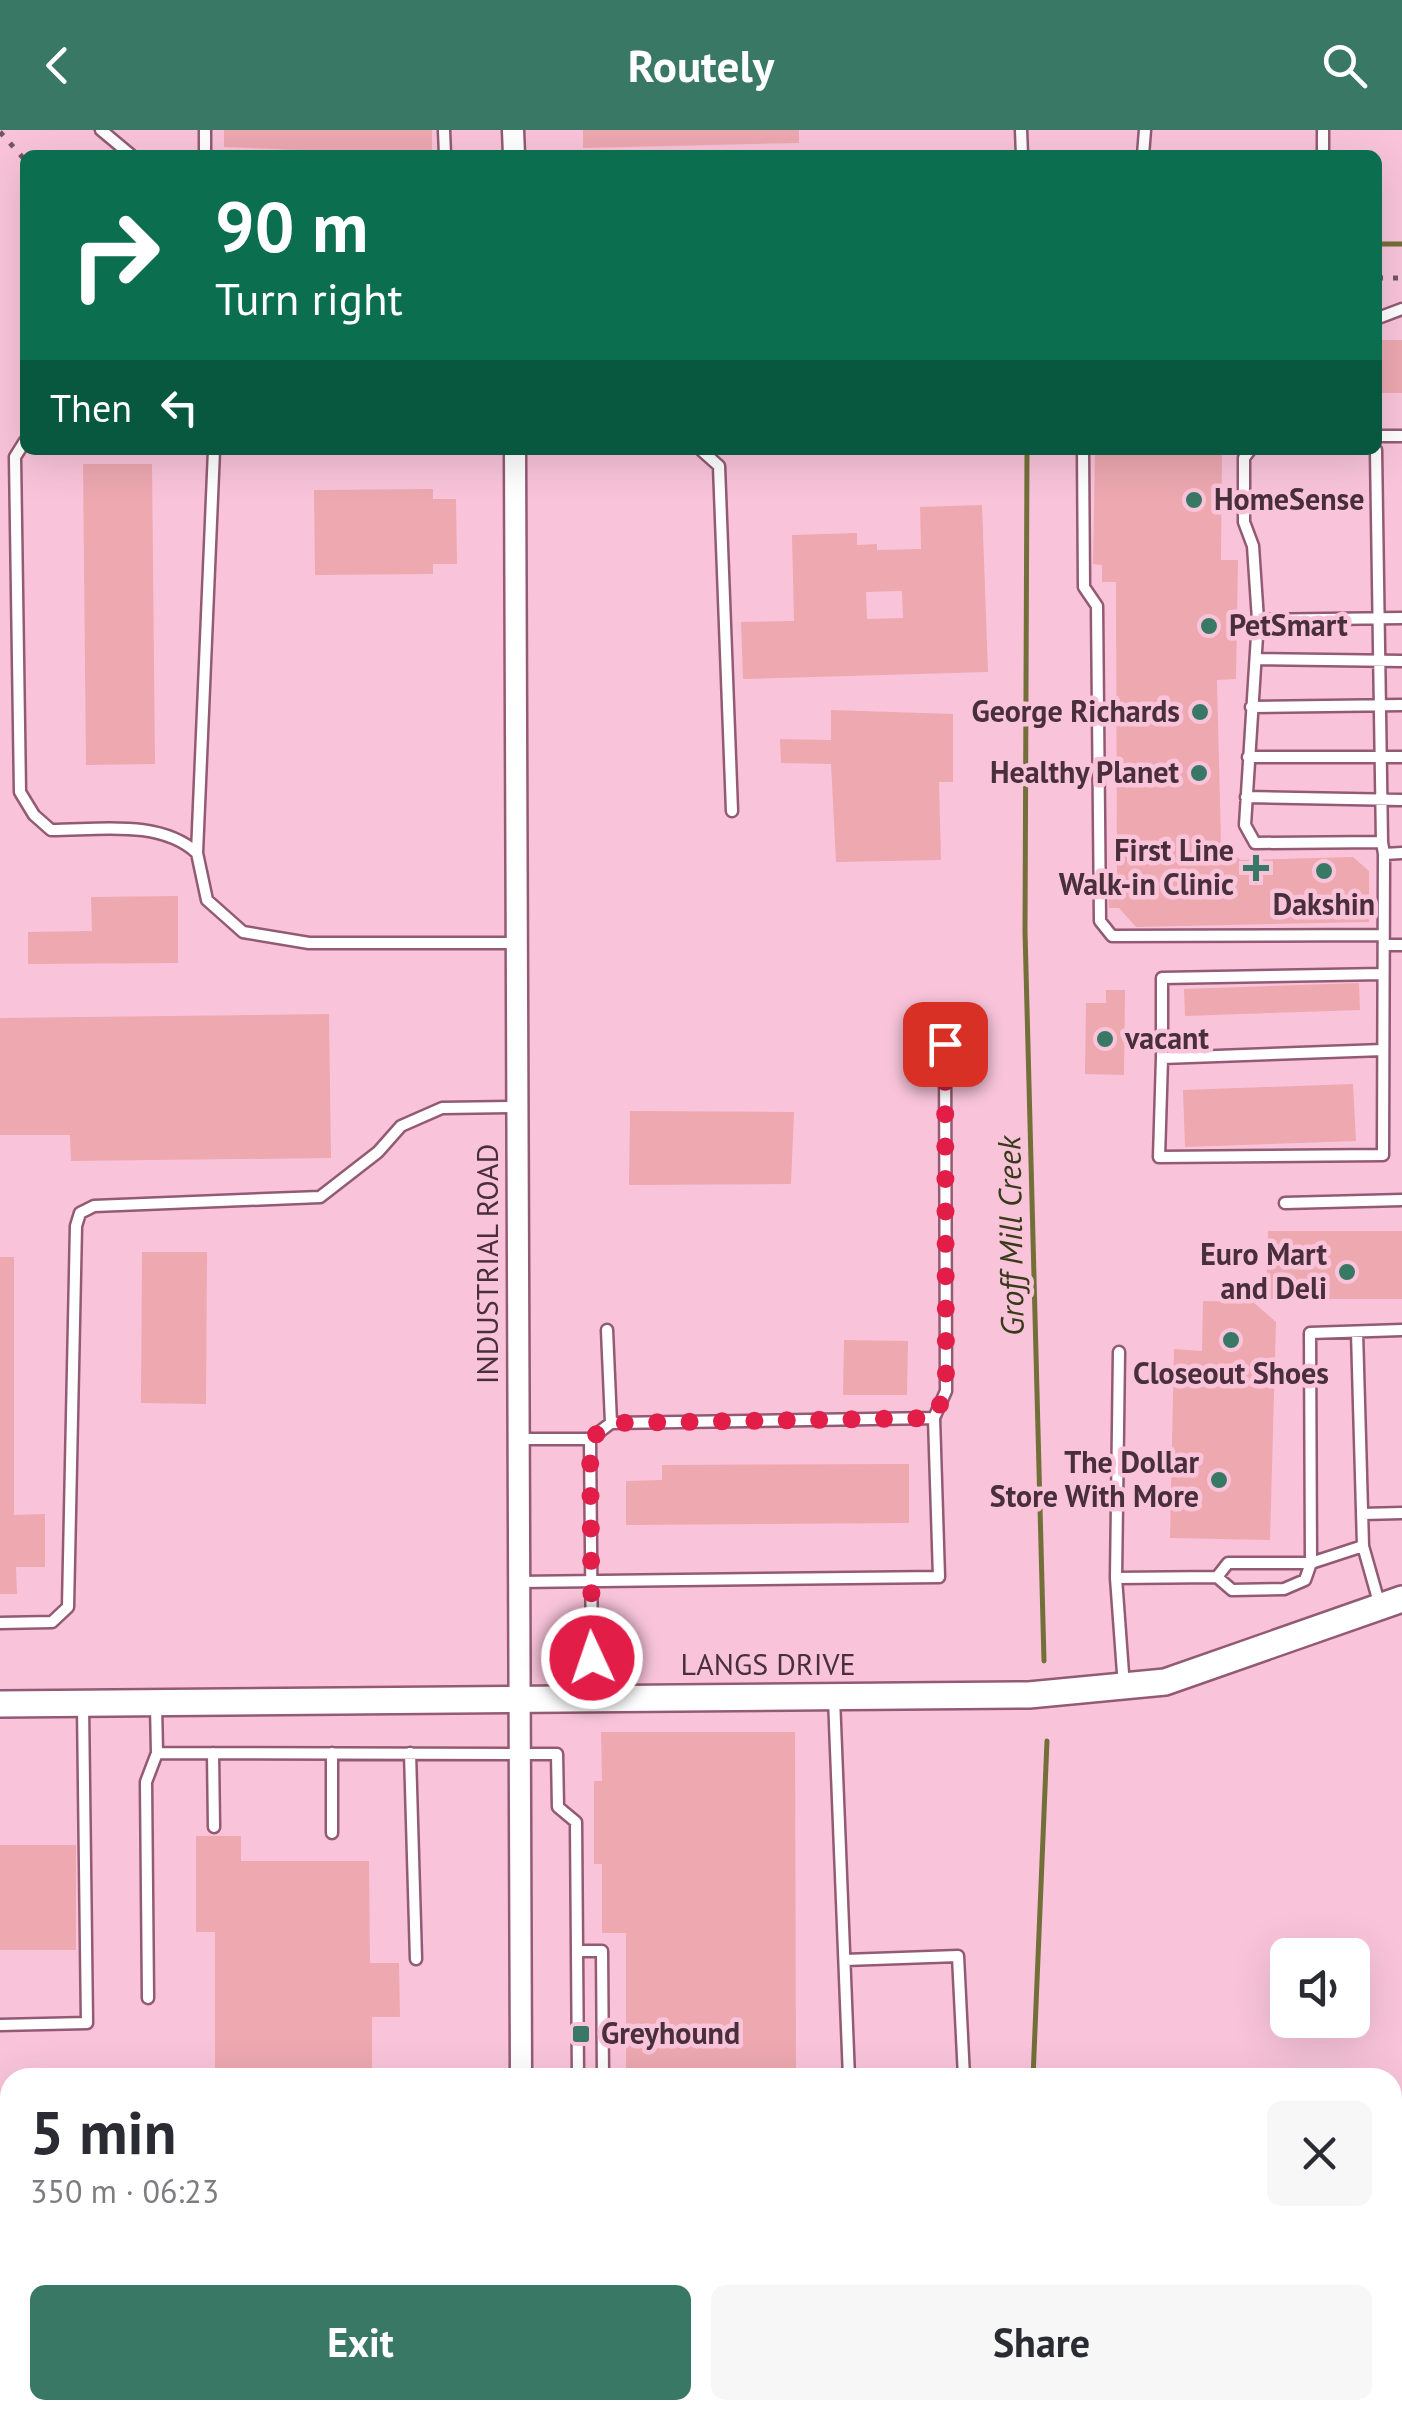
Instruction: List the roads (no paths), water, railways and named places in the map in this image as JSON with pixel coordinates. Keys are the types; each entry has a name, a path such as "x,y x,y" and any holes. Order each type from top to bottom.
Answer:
{"street":[{"name":"INDUSTRIAL ROAD","path":"516,455 520,2068"},
{"name":"LANGS DRIVE","path":"0,1704 1029,1696 1165,1682 1391,1603"}],"lane":[{"path":"101,130 125,150"},
{"path":"20,448 15,456 20,792 34,815 51,830 146,830 182,839 197,853"},
{"path":"214,455 197,853 208,900 244,932 309,943 517,943"},
{"path":"707,455 719,466 732,811"},
{"path":"1083,455 1084,587 1097,606 1100,920 1112,936 1383,940 1402,944"},
{"path":"1246,455 1244,522 1253,546 1258,659 1251,707 1245,825 1255,843 1383,848 1402,853"},
{"path":"1376,455 1383,848 1383,974 1383,1050 1383,1155 1159,1156 1162,978 1383,974"},
{"path":"1258,620 1402,618"},
{"path":"1258,659 1402,661"},
{"path":"1251,707 1402,705"},
{"path":"1248,757 1402,757"},
{"path":"1246,797 1402,800"},
{"path":"519,1582 939,1577 934,1418 946,1391 945,1044"},
{"path":"1162,1058 1383,1050"},
{"path":"0,1623 52,1622 68,1607 76,1226 80,1213 94,1206 320,1197 378,1152 401,1126 442,1108 518,1107"},
{"path":"1285,1203 1402,1200"},
{"path":"607,1330 611,1423"},
{"path":"1116,1578 1217,1577 1232,1590 1284,1589 1305,1580 1311,1563 1310,1333 1402,1330"},
{"path":"1357,1332 1363,1546 1391,1603"},
{"path":"1119,1352 1116,1578 1124,1689"},
{"path":"519,1439 590,1439 611,1423 934,1418"},
{"path":"590,1439 592,1658"},
{"path":"1362,1514 1402,1513"},
{"path":"1217,1577 1228,1564 1311,1563 1363,1546"},
{"path":"834,1697 850,2068"},
{"path":"148,1998 146,1782 156,1754 156,1702"},
{"path":"0,2025 87,2022 84,1703"},
{"path":"214,1753 214,1827"},
{"path":"332,1753 332,1833"},
{"path":"156,1754 557,1754 558,1807 576,1822 578,2068"},
{"path":"410,1754 416,1959"},
{"path":"577,1952 602,1951 603,2068"},
{"path":"845,1960 958,1956 964,2068"}],"waterway":[{"name":"Groff Mill Creek","path":"1382,244 1402,244"},
{"name":"Groff Mill Creek","path":"1027,455 1025,931 1044,1661"},
{"name":"Groff Mill Creek","path":"1033,2068 1047,1741"}],"railway":[{"path":"0,132 20,154"},
{"path":"1382,278 1402,278"}],"place":[{"name":"HomeSense","path":"1194,500"},
{"name":"PetSmart","path":"1209,626"},
{"name":"George Richards","path":"1200,712"},
{"name":"Healthy Planet","path":"1199,773"},
{"name":"First Line Walk-in Clinic","path":"1256,868"},
{"name":"Dakshin","path":"1324,871"},
{"name":"vacant","path":"1105,1039"},
{"name":"Euro Mart and Deli","path":"1347,1272"},
{"name":"Closeout Shoes","path":"1231,1340"},
{"name":"The Dollar Store With More","path":"1219,1480"},
{"name":"Greyhound","path":"581,2034"}]}
